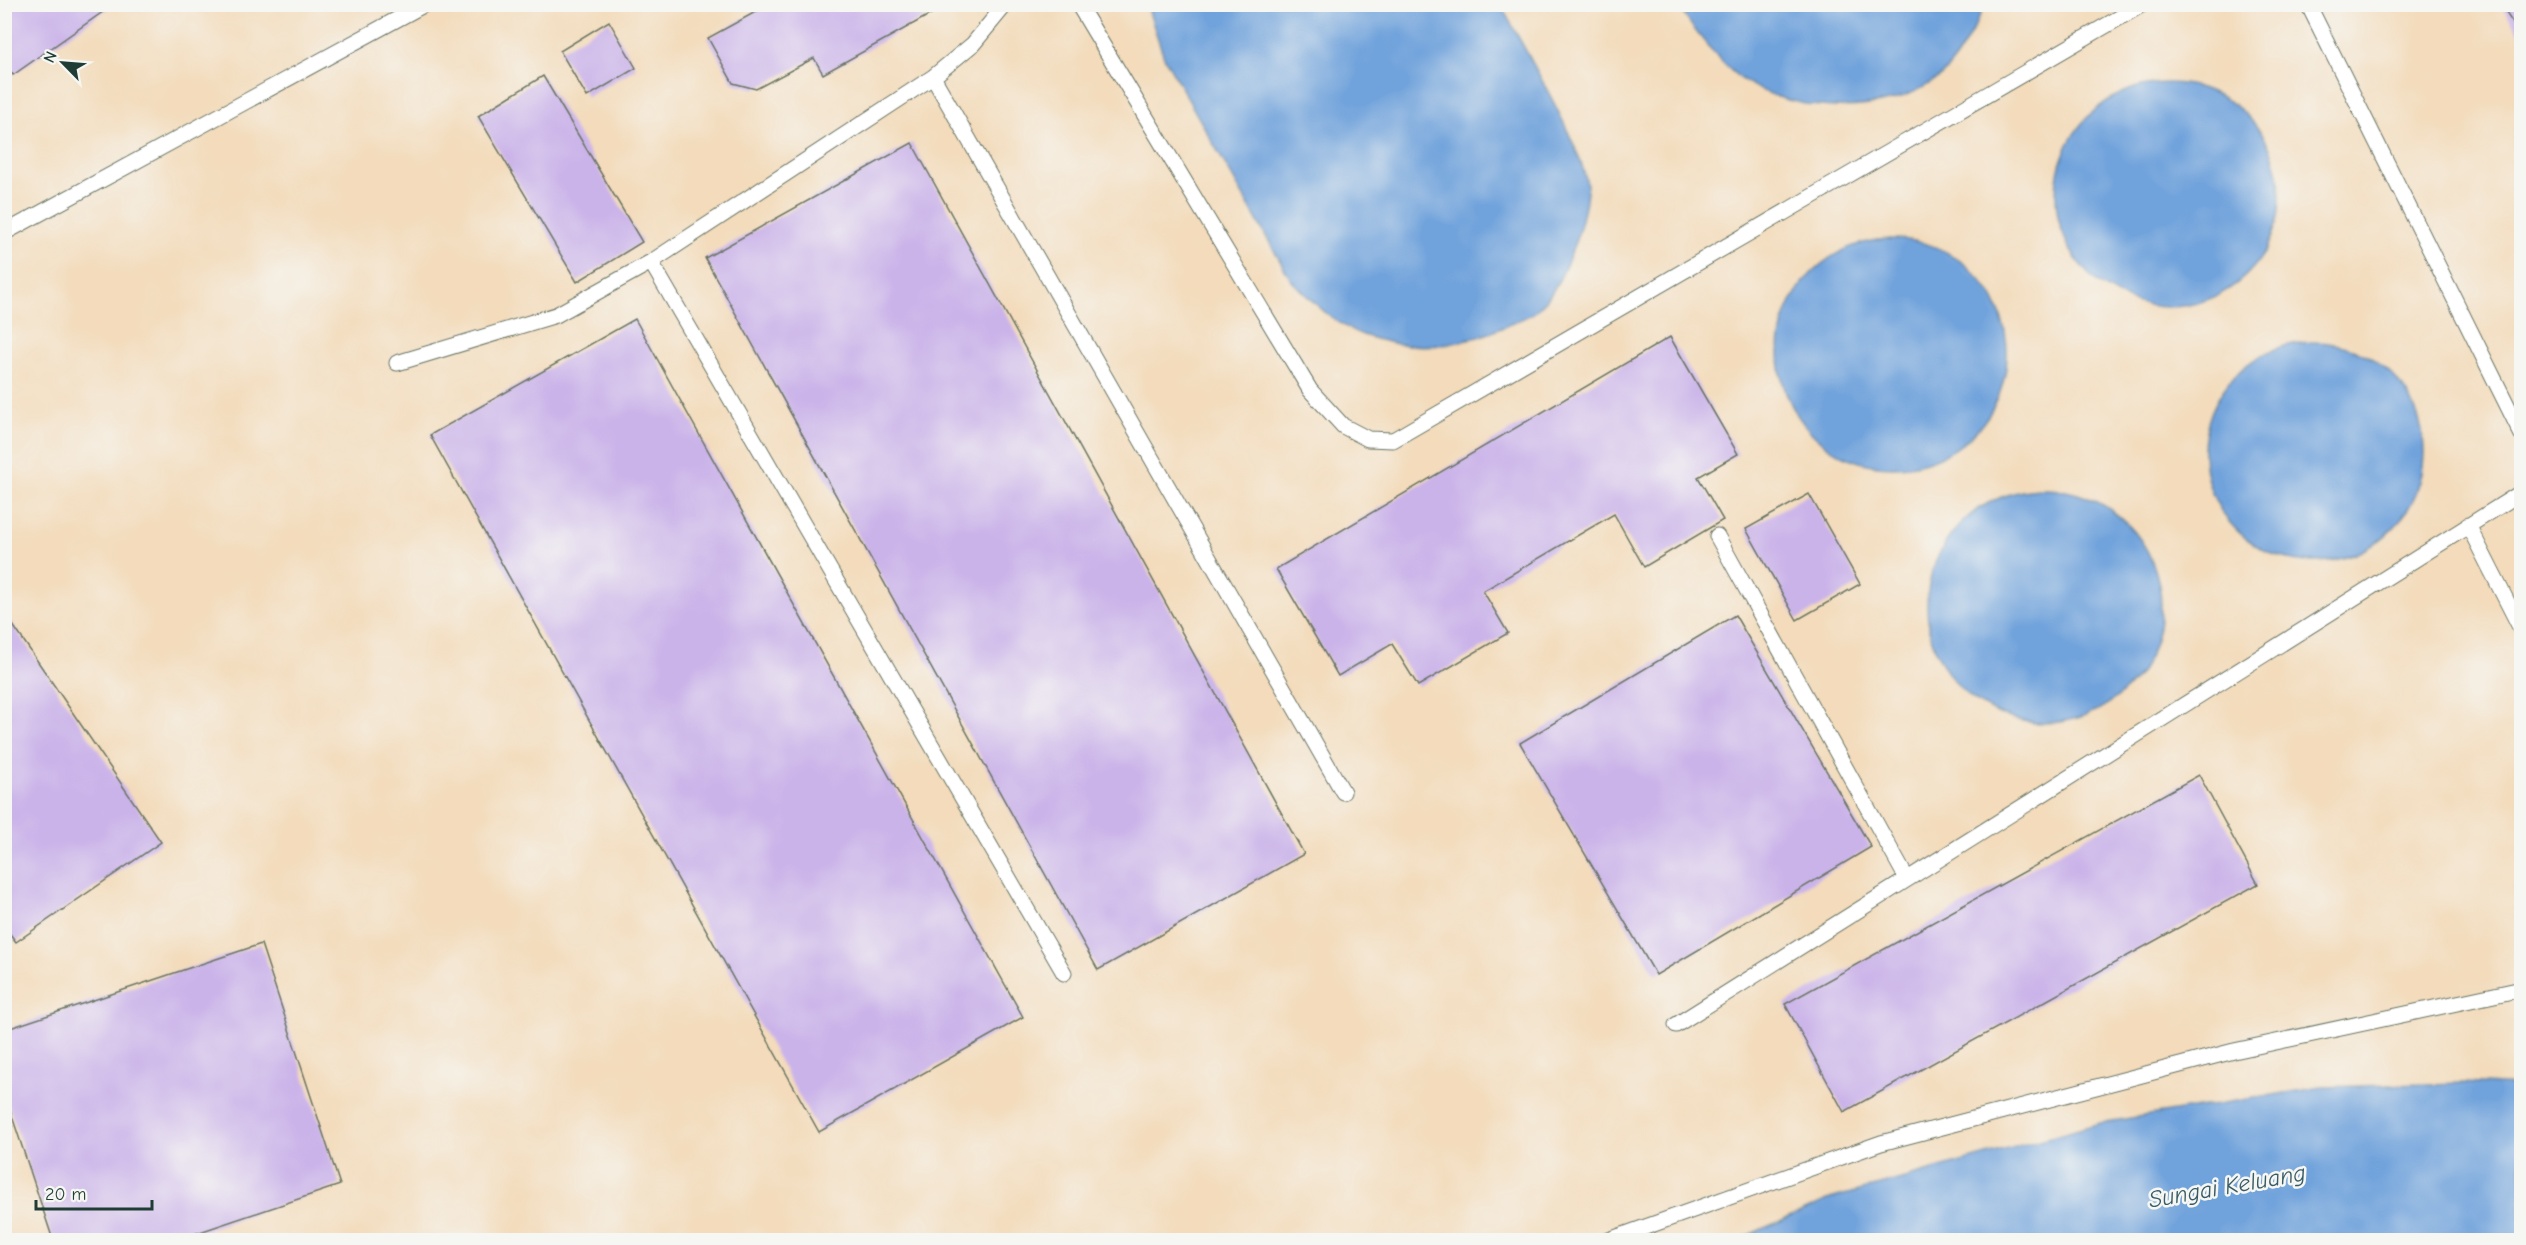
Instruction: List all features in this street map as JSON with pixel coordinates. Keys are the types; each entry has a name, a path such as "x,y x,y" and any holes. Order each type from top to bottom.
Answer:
{"lane":[{"path":"4,233 424,4"},
{"path":"397,363 556,315 651,262 933,77 973,44 1006,4"},
{"path":"1078,4 1310,390 1343,426 1368,439 1393,440 2143,4"},
{"path":"2308,4 2522,435"},
{"path":"933,77 1343,792"},
{"path":"651,262 1064,973"},
{"path":"1676,1025 2522,492"},
{"path":"2468,525 2522,631"},
{"path":"1717,537 1907,879"},
{"path":"1609,1240 1881,1143 2234,1051 2522,989"}],"water":[{"path":"1150,4 1501,5 1565,126 1585,174 1587,190 1582,220 1562,274 1543,304 1533,313 1490,333 1454,343 1436,345 1418,346 1382,341 1353,331 1333,318 1291,280 1164,57 1149,12"},
{"path":"1678,5 1985,5 1958,54 1938,78 1917,91 1893,100 1841,107 1789,100 1765,92 1743,80 1726,66 1708,46"},
{"path":"2168,83 2211,92 2230,102 2247,116 2261,133 2271,152 2280,195 2271,238 2261,257 2247,274 2230,288 2211,298 2168,307 2125,298 2106,288 2089,274 2075,257 2065,238 2056,195 2065,152 2075,133 2089,116 2106,102 2125,92"},
{"path":"1882,239 1904,239 1937,247 1957,258 1974,272 1988,289 1999,309 2007,342 2005,375 1999,397 1988,417 1974,434 1957,448 1937,459 1904,467 1882,467 1849,459 1839,454 1820,441 1805,426 1787,397 1779,364 1779,342 1787,309 1792,299 1805,280 1820,265 1849,247"},
{"path":"2314,342 2335,344 2356,350 2392,374 2416,410 2422,431 2424,452 2422,473 2416,494 2392,530 2356,554 2335,560 2314,562 2293,560 2272,554 2236,530 2212,494 2206,473 2204,452 2206,431 2212,410 2236,374 2272,350 2293,344"},
{"path":"2044,489 2089,498 2109,509 2134,532 2152,561 2161,606 2152,651 2141,671 2118,696 2089,714 2044,723 1999,714 1979,703 1954,680 1936,651 1927,606 1936,561 1947,541 1970,516 1999,498"},
{"name":"Sungai Keluang","path":"2462,1083 2521,1086 2521,1240 1737,1240 1830,1199 2100,1123 2322,1087"}],"building":[{"path":"4,4 114,4 13,75 4,63"},
{"path":"770,4 949,4 823,74 814,58 756,89 733,83 708,38"},
{"path":"2500,4 2522,4 2522,37"},
{"path":"609,21 636,68 587,97 560,51"},
{"path":"543,76 642,242 577,282 478,116"},
{"path":"912,143 1304,854 1098,970 705,258"},
{"path":"635,319 1023,1017 819,1132 430,435"},
{"path":"1670,337 1738,454 1698,477 1723,520 1644,567 1614,514 1483,591 1508,633 1418,686 1392,644 1338,676 1276,569"},
{"path":"1809,494 1860,584 1797,620 1746,529"},
{"path":"4,612 161,842 16,942 4,926"},
{"path":"1735,615 1871,847 1656,975 1520,743"},
{"path":"2199,775 2258,884 1844,1112 1785,1004"},
{"path":"261,944 340,1185 176,1240 53,1240 4,1092 4,1030"}]}
